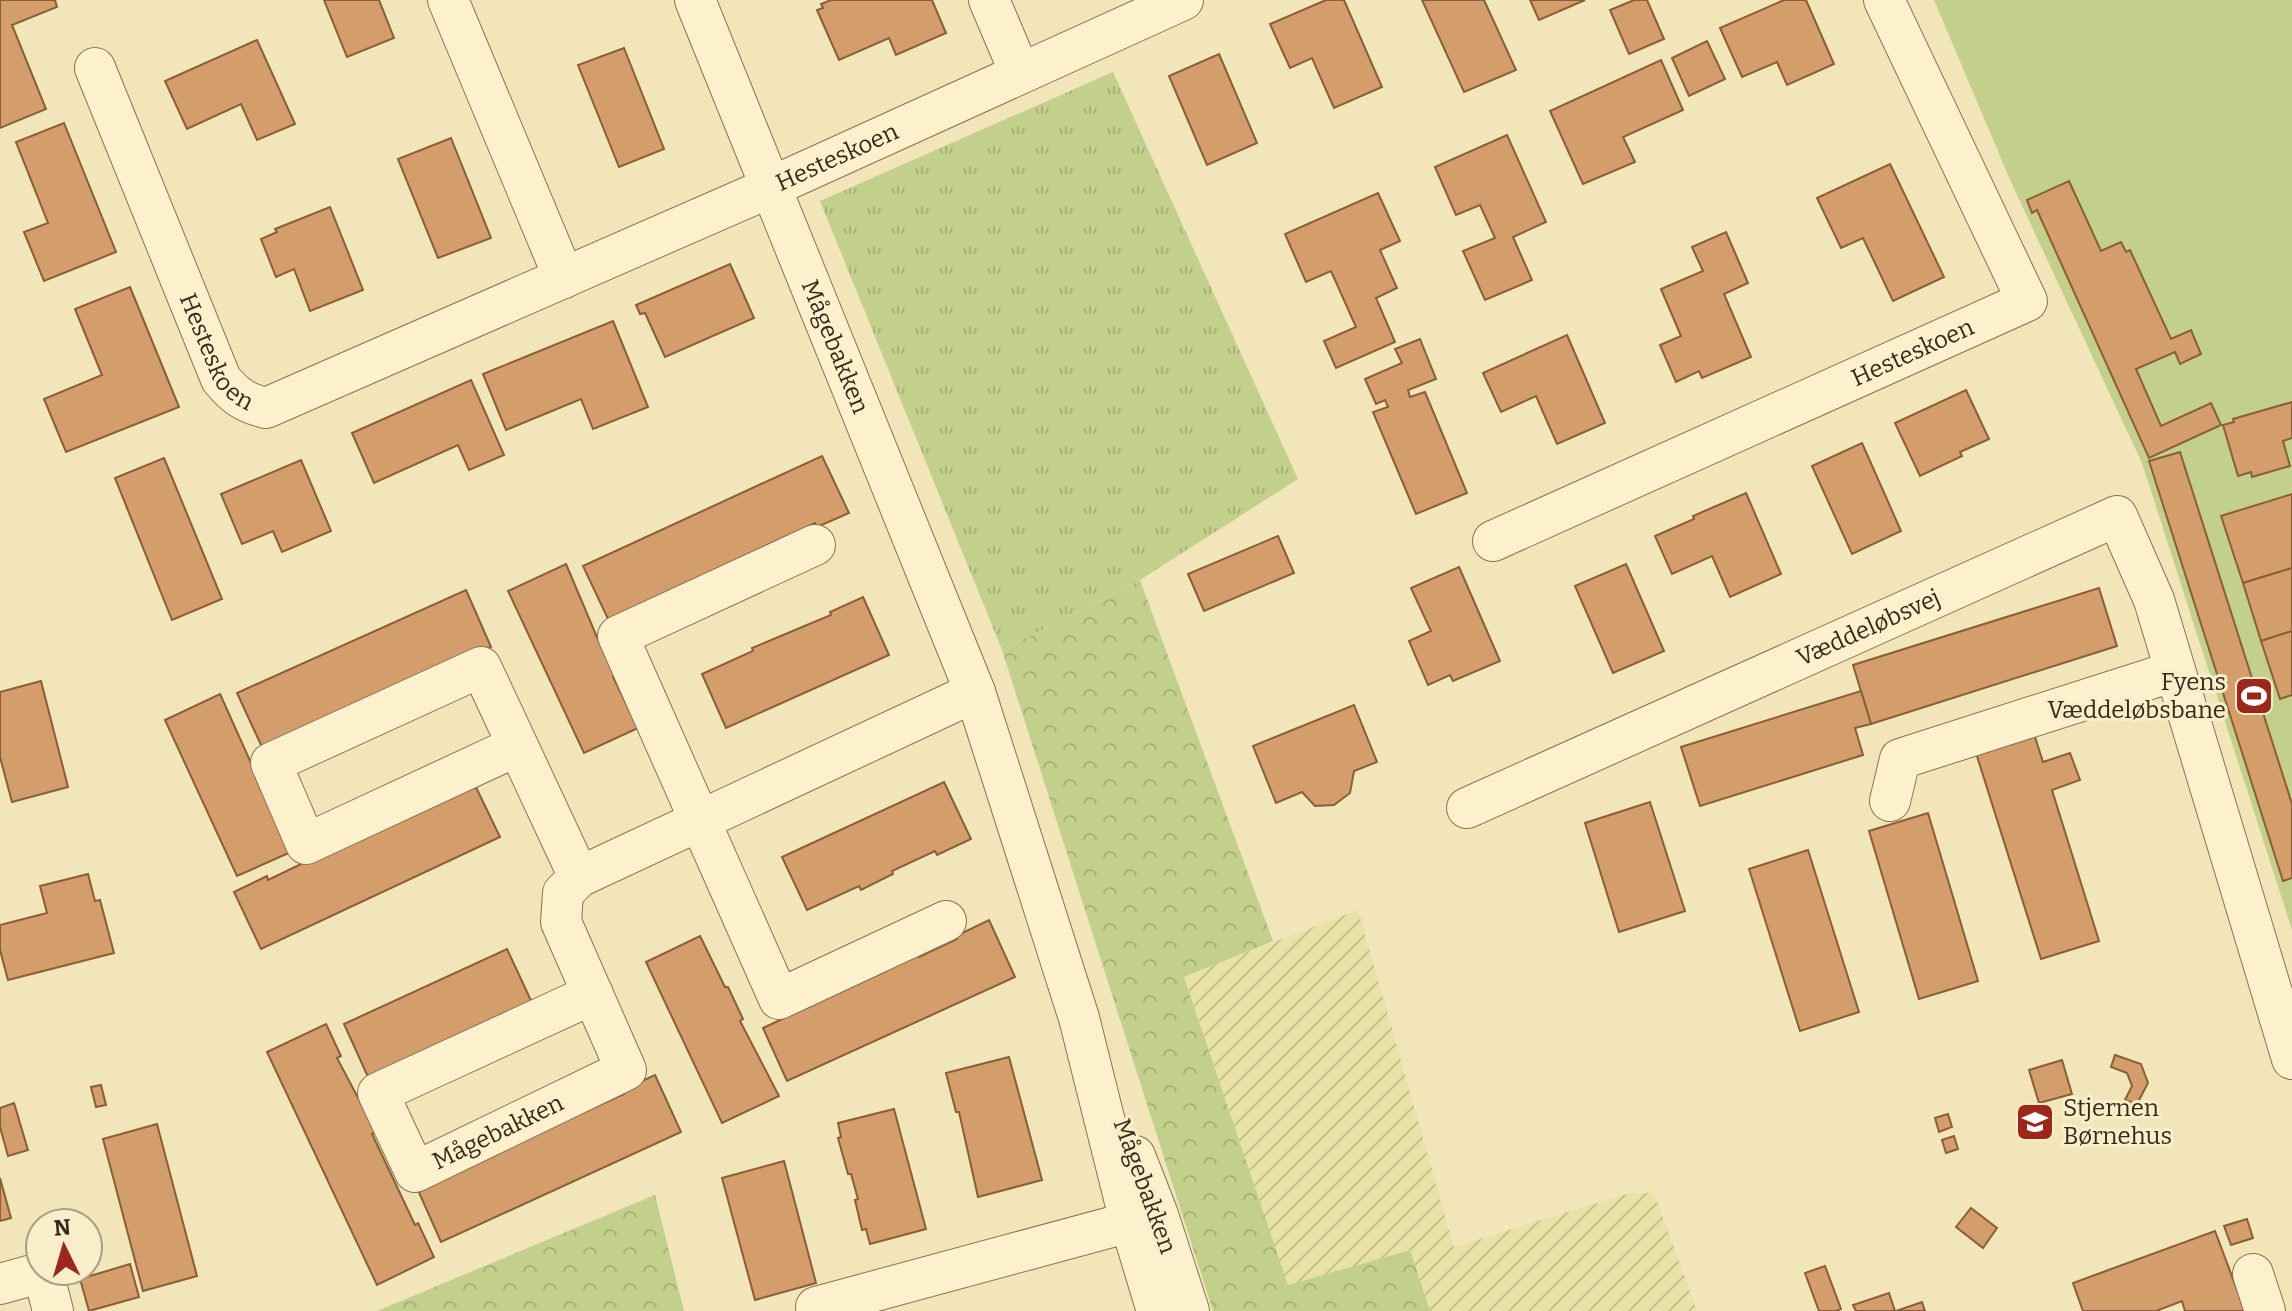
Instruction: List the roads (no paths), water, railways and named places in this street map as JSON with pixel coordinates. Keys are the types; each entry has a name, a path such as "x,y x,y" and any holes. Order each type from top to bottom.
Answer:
{"street":[{"path":"448,0 564,278"},
{"name":"Mågebakken","path":"695,0 975,692 1079,1018 1130,1222 1157,1311"},
{"path":"989,0 1020,73"},
{"name":"Hesteskoen","path":"95,68 221,379 235,396 247,404 266,408 771,187 1183,0"},
{"name":"Hesteskoen","path":"1493,541 2027,301 1884,0"},
{"name":"Væddeløbsvej","path":"1467,808 2117,516 2154,600 2175,671 2277,952 2292,1059"},
{"path":"815,545 618,636 779,999 946,921"},
{"path":"517,746 306,844 271,763 481,667 579,877 975,692"},
{"path":"1890,801 1900,759 2175,671"},
{"name":"Mågebakken","path":"579,877 563,893 561,922 593,994 626,1070 415,1172 378,1093 593,994"},
{"name":"Mågebakken","path":"1079,1018 1158,1215 1189,1311"},
{"name":"Mågebakken","path":"816,1307 1130,1222"},
{"path":"0,1284 43,1272 53,1311"}],"place":[{"name":"Fyens Væddeløbsbane","path":"2254,696"},
{"name":"Stjernen Børnehus","path":"2035,1122"}]}
